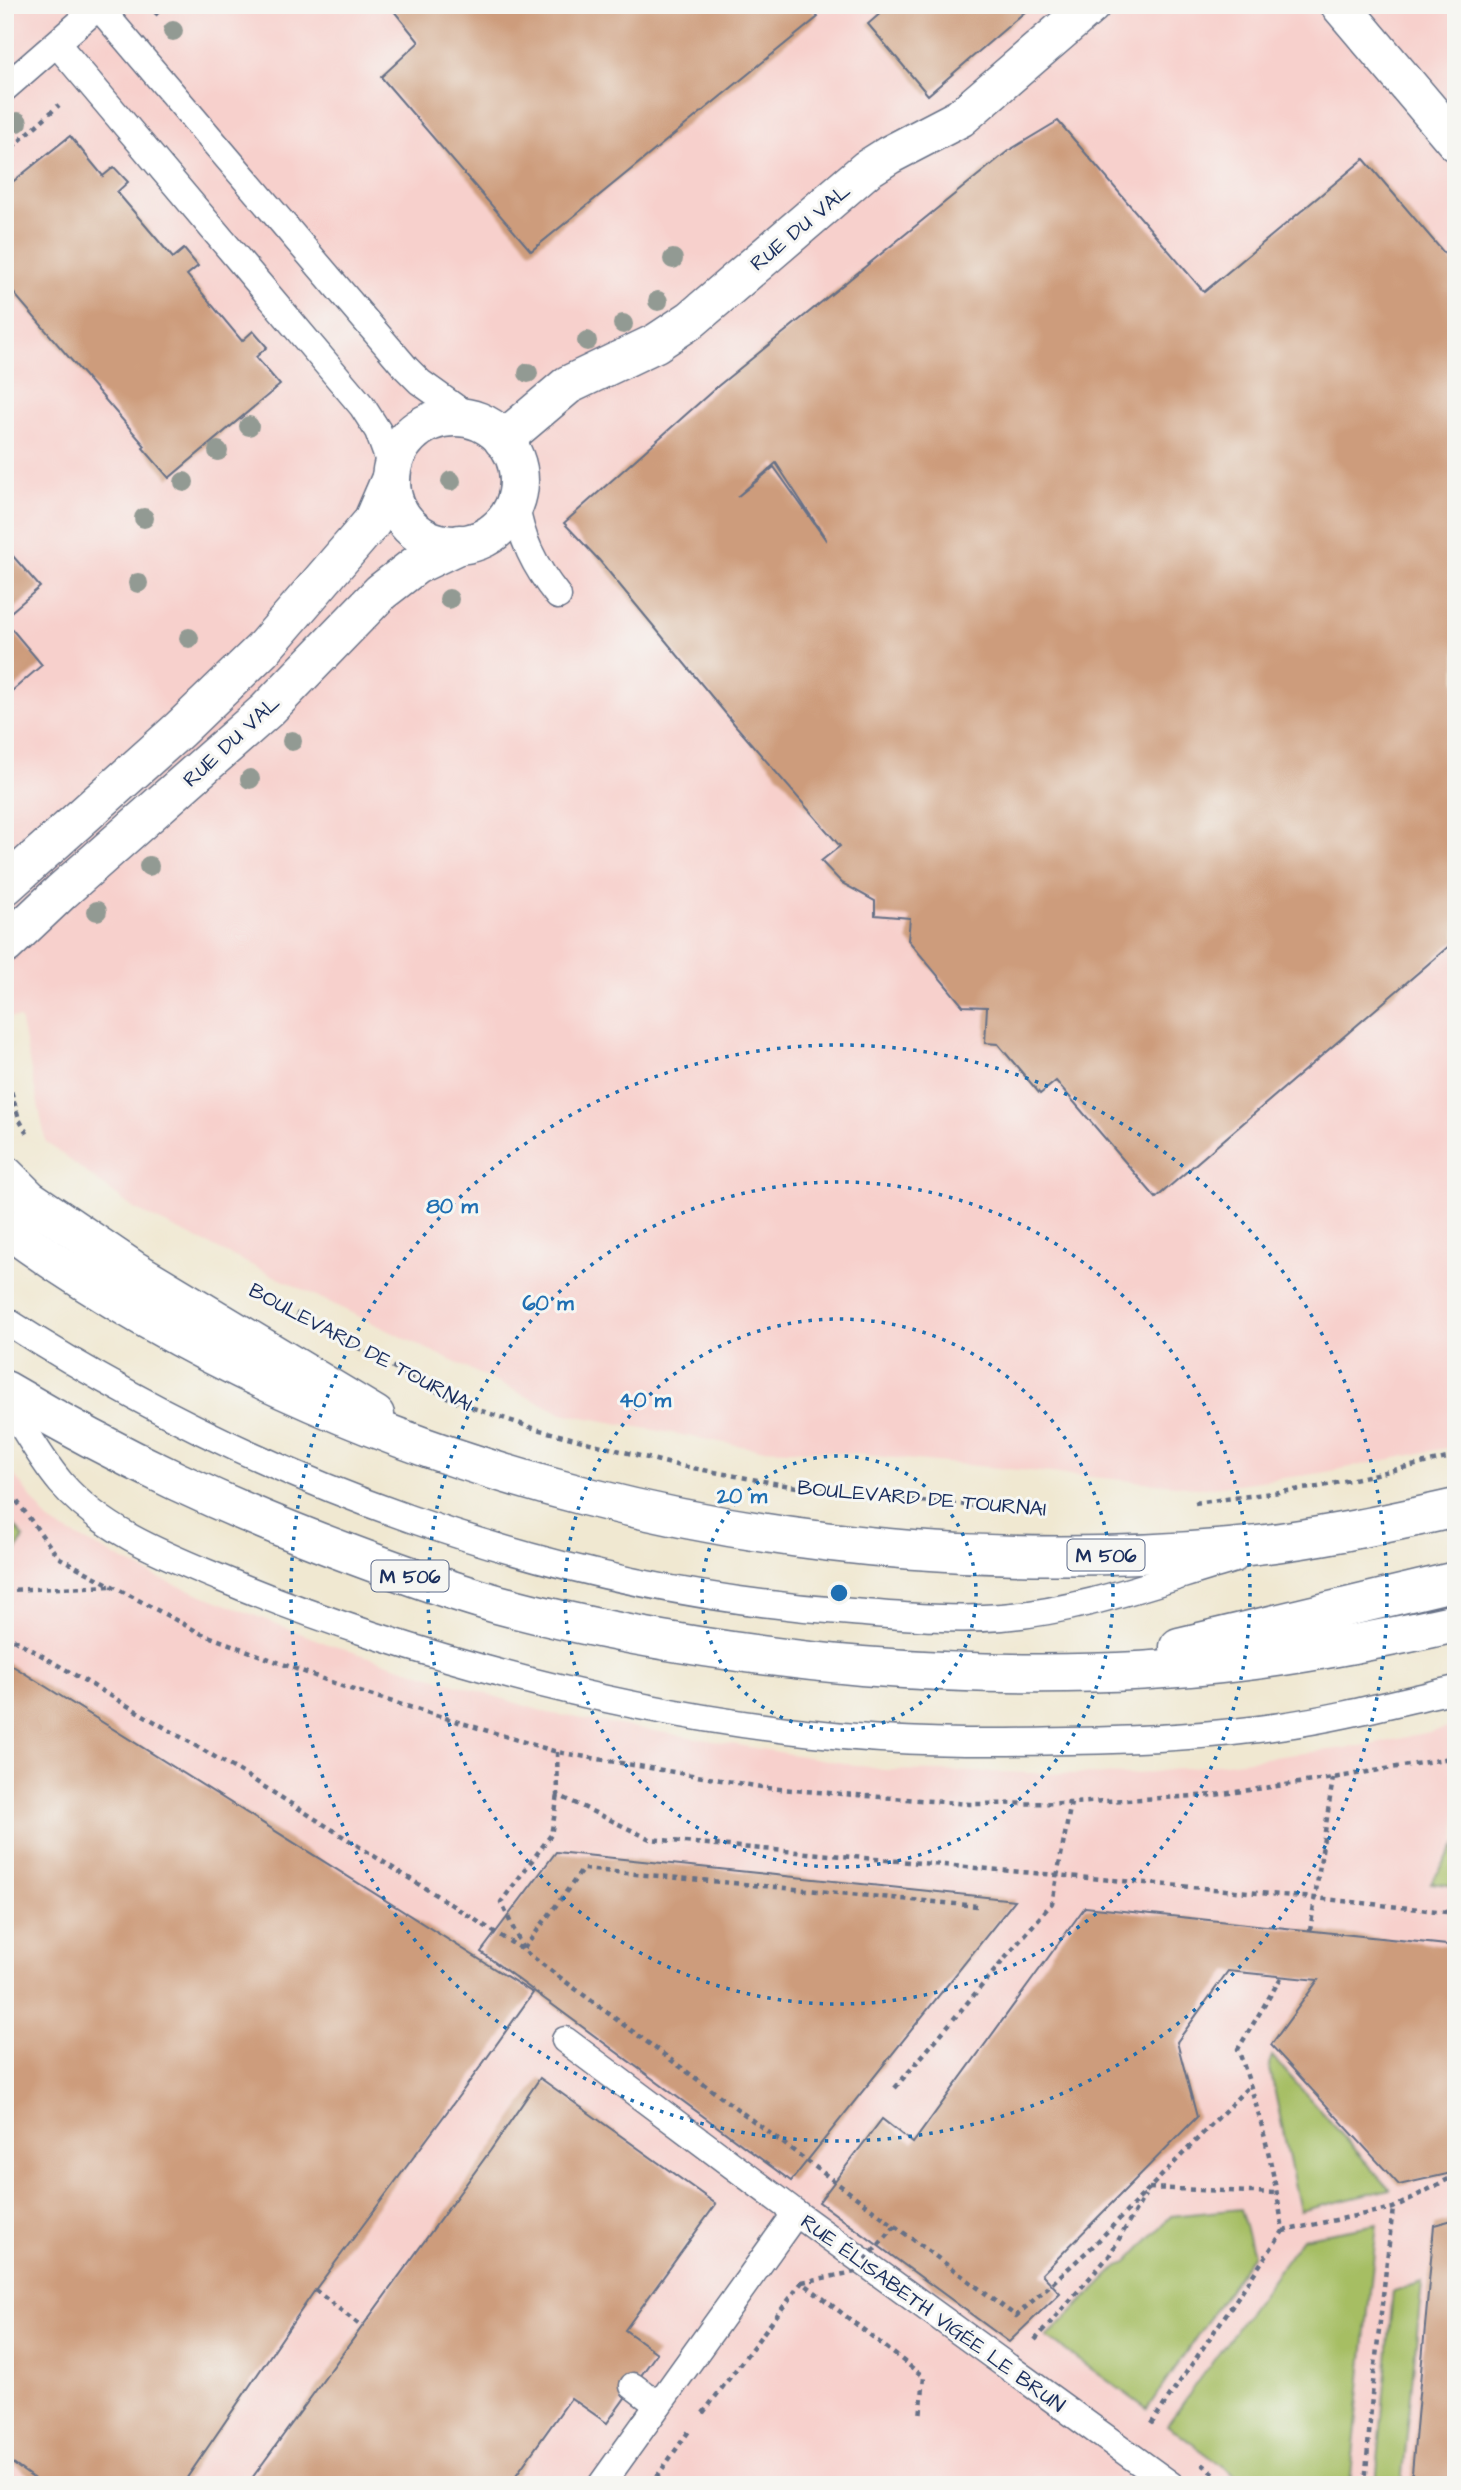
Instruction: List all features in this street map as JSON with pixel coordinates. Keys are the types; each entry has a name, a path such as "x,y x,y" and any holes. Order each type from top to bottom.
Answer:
{"main road":[{"name":"RUE DU VAL","path":"488,430 568,386 656,343 692,319 867,169 960,118 1091,5"},
{"path":"1340,5 1456,142"},
{"path":"447,418 488,430 516,464 519,483 516,501 507,518 486,537 460,544 433,541 411,526 396,505 392,474 402,445 422,427 447,418"},
{"name":"RUE DU VAL","path":"5,887 160,748 262,650 372,522 392,474"},
{"name":"RUE DU VAL","path":"5,945 267,710 381,592 416,565 460,544"},
{"name":"M 506","path":"5,1175 29,1199 132,1269 434,1450"},
{"name":"M 506","path":"5,1227 127,1307 249,1373 328,1409 492,1470 618,1504 741,1529 855,1545 965,1553 1086,1555 1234,1547 1307,1538 1456,1508"},
{"name":"M 506","path":"5,1390 106,1448 275,1526 412,1577 495,1603 619,1633 790,1660 933,1671 1119,1672 1236,1663 1335,1649 1456,1623"},
{"name":"M 506","path":"1057,1672 1223,1638 1456,1581"}],"lane":[{"path":"5,89 98,6 406,368 420,382 488,430"},
{"path":"57,44 362,407 378,431 392,474"},
{"path":"516,501 522,534 531,556 558,596"},
{"path":"5,1320 131,1395 303,1477 363,1501 527,1556 690,1592 814,1610 922,1617 1003,1617 1097,1599 1307,1538"},
{"path":"5,1398 61,1483 93,1513 157,1552 262,1595 420,1650 525,1680 675,1713 815,1733 891,1739 960,1742 1103,1740 1170,1737 1282,1726 1456,1689"},
{"path":"565,2040 796,2213"},
{"name":"RUE ÉLISABETH VIGÉE LE BRUN","path":"601,2485 796,2213 1171,2485"},
{"path":"633,2386 658,2405"}],"path":[{"path":"5,154 63,102"},
{"path":"5,1088 10,1087 19,1119 30,1140"},
{"name":"BOULEVARD DE TOURNAI","path":"285,1307 458,1403 536,1429 671,1464 753,1480 855,1495 977,1506"},
{"path":"1191,1504 1318,1487 1456,1455"},
{"path":"5,1590 113,1586"},
{"path":"5,1634 244,1774 523,1950 1016,2316 1093,2246 1251,2084"},
{"path":"523,1950 501,1902 551,1835 558,1795 557,1752"},
{"path":"1310,1931 1333,1778"},
{"path":"558,1795 650,1839 1456,1913"},
{"path":"895,2088 1052,1903 1071,1802"},
{"path":"523,1950 583,1869 977,1906"},
{"path":"1150,2426 1283,2231 1278,2193 1251,2084 1238,2049 1282,1976"},
{"path":"1283,2231 1393,2208 1456,2175"},
{"path":"1150,2188 1278,2193"},
{"path":"1045,2347 1034,2339 1109,2256 1150,2188"},
{"path":"1365,2485 1373,2383 1393,2208"},
{"path":"651,2485 802,2282 855,2272 896,2225"},
{"path":"802,2282 924,2377 920,2417"},
{"path":"315,2290 360,2326"},
{"path":"1139,2418 1160,2433"},
{"path":"1200,2462 1229,2485"}],"shaded area":[{"path":"5,5 1456,5 1456,1446 1321,1473 1206,1488 822,1451 758,1449 561,1413 134,1209 46,1142 20,1018 5,1017"},
{"path":"5,1463 50,1523 156,1577 328,1644 548,1713 885,1770 1129,1775 1376,1744 1456,1726 1456,2485 5,2485"}],"green space":[{"path":"5,1515 24,1537 5,1571"},
{"path":"1456,1845 1456,1886 1431,1883"},
{"path":"1272,2056 1390,2189 1300,2211 1269,2064"},
{"path":"1240,2209 1253,2254 1147,2409 1047,2337 1118,2266 1127,2263 1171,2216"},
{"path":"1377,2224 1350,2485 1248,2485 1167,2425 1302,2238"},
{"path":"1422,2282 1402,2485 1376,2485 1393,2291"}],"building":[{"path":"389,5 808,5 818,17 531,251 381,77 419,42"},
{"path":"890,5 1033,5 928,95 868,24"},
{"path":"1058,121 1204,292 1364,159 1456,267 1456,940 1156,1198 1056,1081 1040,1094 998,1044 985,1043 987,1007 963,1006 908,940 910,918 875,915 875,901 842,883 821,861 840,846 736,726 599,560 564,523 718,386 1008,151","holes":["776,463 826,539 774,467 737,497"]},
{"path":"70,136 103,176 114,167 128,182 117,192 173,258 184,249 198,266 187,275 242,341 253,331 267,347 256,357 280,385 169,478 143,448 145,446 5,283 5,188"},
{"path":"5,547 40,587 5,617"},
{"path":"5,621 42,665 5,697"},
{"path":"5,1661 533,1993 315,2290 182,2485 43,2485 5,2458"},
{"path":"556,1852 1015,1900 791,2181 481,1952"},
{"path":"1085,1907 1456,1946 1456,2172 1399,2185 1271,2045 1318,1980 1228,1971 1177,2042 1197,2117 1042,2274 1060,2293 1009,2342 819,2202 882,2119 913,2143"},
{"path":"540,2078 716,2204 625,2330 657,2353 607,2423 571,2398 509,2485 247,2485 490,2151"},
{"path":"1456,2219 1456,2485 1411,2485 1434,2225"}]}
